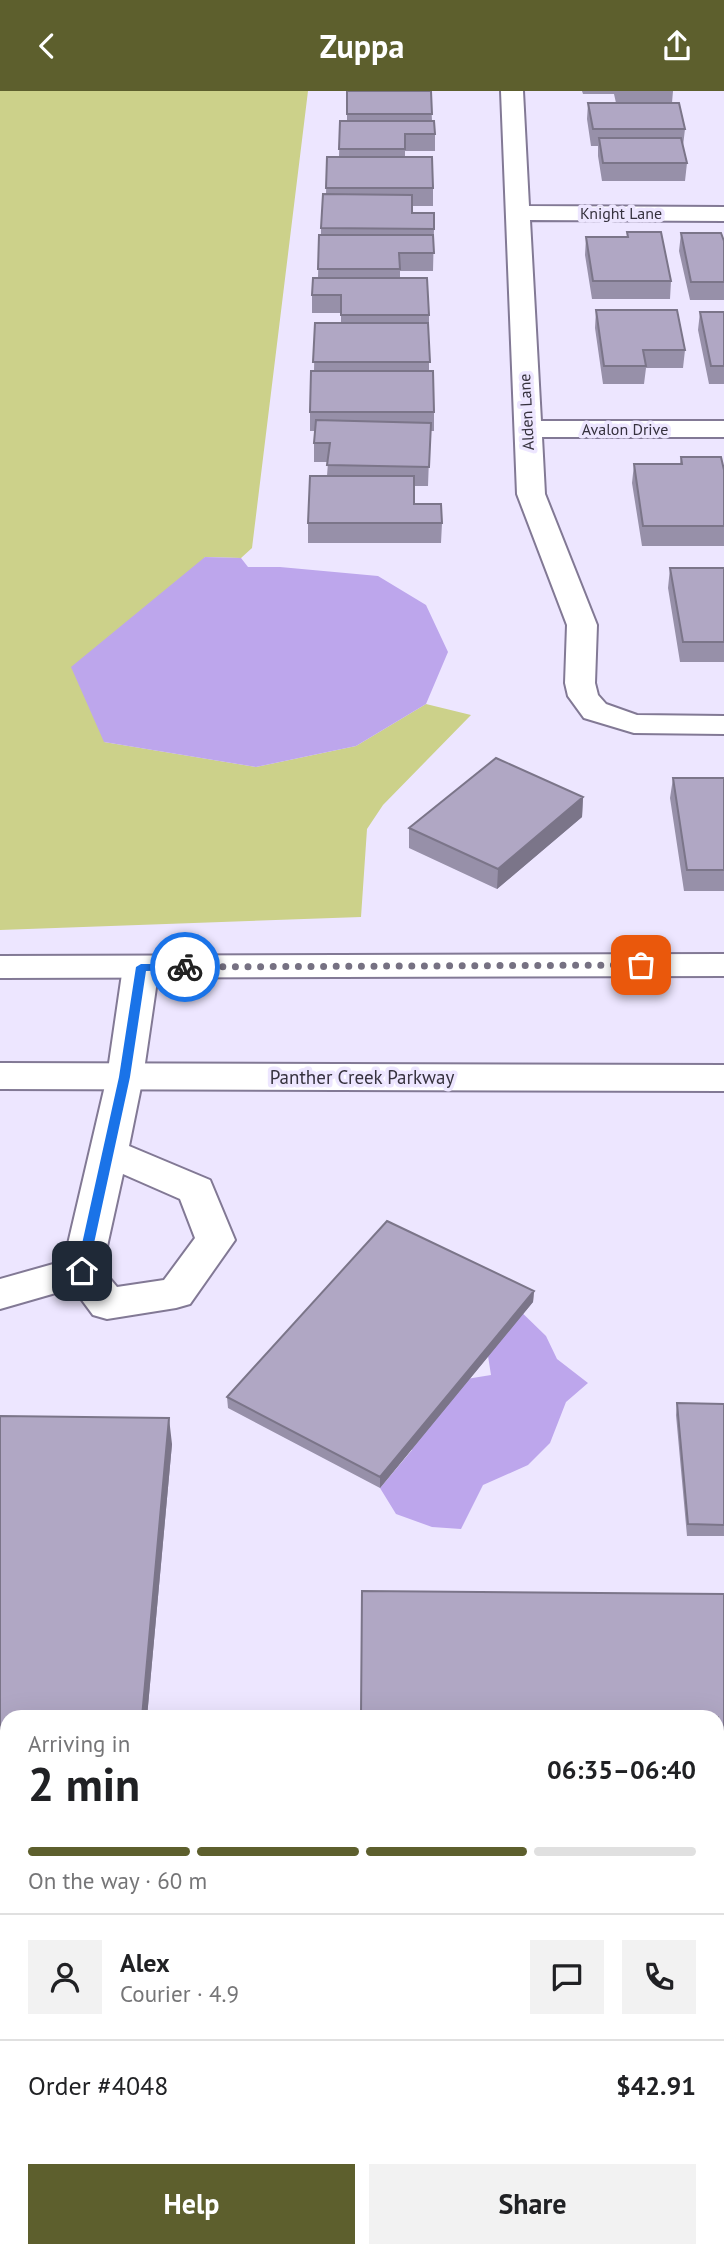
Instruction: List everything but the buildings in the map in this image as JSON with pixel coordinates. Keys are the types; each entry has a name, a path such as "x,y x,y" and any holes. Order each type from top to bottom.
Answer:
{"street":[{"name":"Alden Lane","path":"512,91 531,494 582,625 580,683 583,696 588,705 601,714 634,724 724,725"},
{"name":"Knight Lane","path":"517,213 724,214"},
{"name":"Avalon Drive","path":"527,429 724,429"},
{"path":"0,967 724,965"},
{"path":"108,1152 196,1190 215,1240 176,1293 107,1304 82,1271 108,1152 125,1077 141,967"},
{"name":"Panther Creek Parkway","path":"0,1076 724,1078"},
{"path":"0,1294 82,1271"}],"green space":[{"path":"0,91 308,91 252,548 241,558 205,557 104,742 256,767 356,746 426,704 471,715 383,805 367,829 361,917 0,930"}],"shaded area":[{"path":"205,557 241,558 248,567 280,567 378,576 426,605 448,652 426,704 356,746 256,767 104,742 71,667"},
{"path":"510,1301 546,1336 557,1359 588,1383 566,1402 550,1443 528,1465 483,1485 461,1529 432,1527 396,1514 380,1488 412,1450 410,1411 442,1383 491,1375 488,1356"}],"way so far":[{"path":"185,967 641,965"}],"route":[{"path":"82,1271 125,1077 141,967 185,967"}]}
